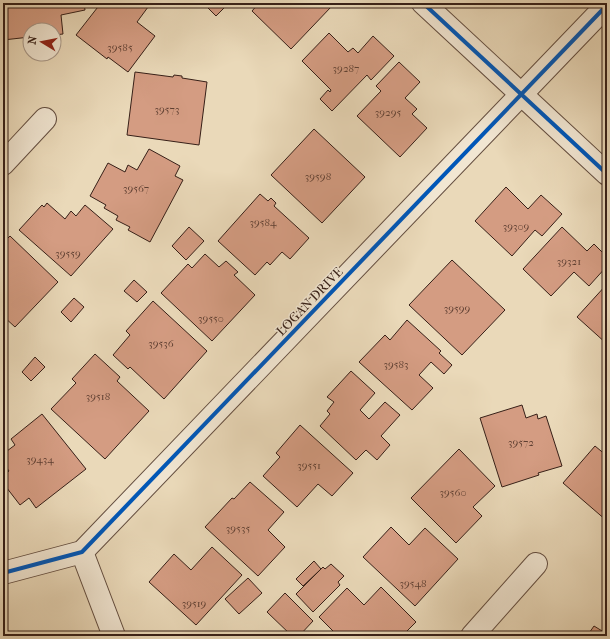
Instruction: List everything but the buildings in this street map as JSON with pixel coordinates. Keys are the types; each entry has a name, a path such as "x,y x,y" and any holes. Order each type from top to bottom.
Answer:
{"street":[{"path":"423,3 607,174"},
{"name":"LOGAN DRIVE","path":"82,552 607,5"},
{"path":"3,164 45,119"},
{"path":"3,573 82,552 114,636"},
{"path":"472,636 536,564"}],"cycle path":[{"path":"423,3 607,174"},
{"path":"3,573 82,552 607,5"}]}
